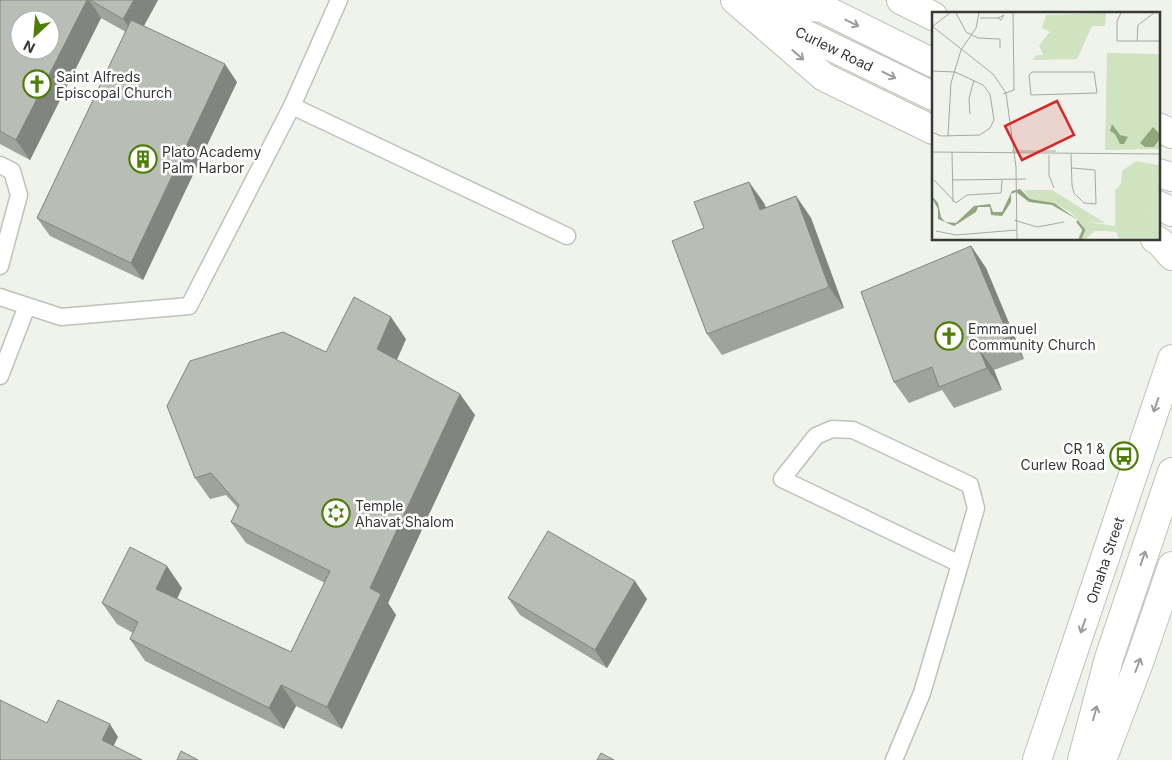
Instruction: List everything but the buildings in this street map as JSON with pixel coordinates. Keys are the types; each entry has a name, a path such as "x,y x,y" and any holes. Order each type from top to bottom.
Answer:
{"main road":[{"path":"735,0 822,8 932,63"},
{"path":"735,0 824,77 932,130"},
{"name":"Curlew Road","path":"735,0 932,96"},
{"path":"1160,128 1172,134"},
{"path":"1160,173 1172,177"},
{"path":"1160,206 1172,212"},
{"path":"1157,240 1172,256"},
{"name":"Omaha Street","path":"1038,760 1172,359"},
{"path":"1082,760 1109,658 1172,472"},
{"path":"1102,760 1140,660 1172,566"}],"lane":[{"path":"0,297 61,318 189,306 292,106 339,0"},
{"path":"292,106 567,236"},
{"path":"0,165 12,172 19,195 0,266"},
{"path":"0,376 27,306"},
{"path":"894,760 922,693 960,564 976,508 970,484 853,430 832,429 816,436 782,479 960,564"}],"place":[{"name":"Saint Alfreds Episcopal Church","path":"37,84"},
{"name":"Plato Academy Palm Harbor","path":"143,159"},
{"name":"Emmanuel Community Church","path":"949,336"},
{"name":"CR 1 & Curlew Road","path":"1124,456"},
{"name":"Temple Ahavat Shalom","path":"336,513"}]}
